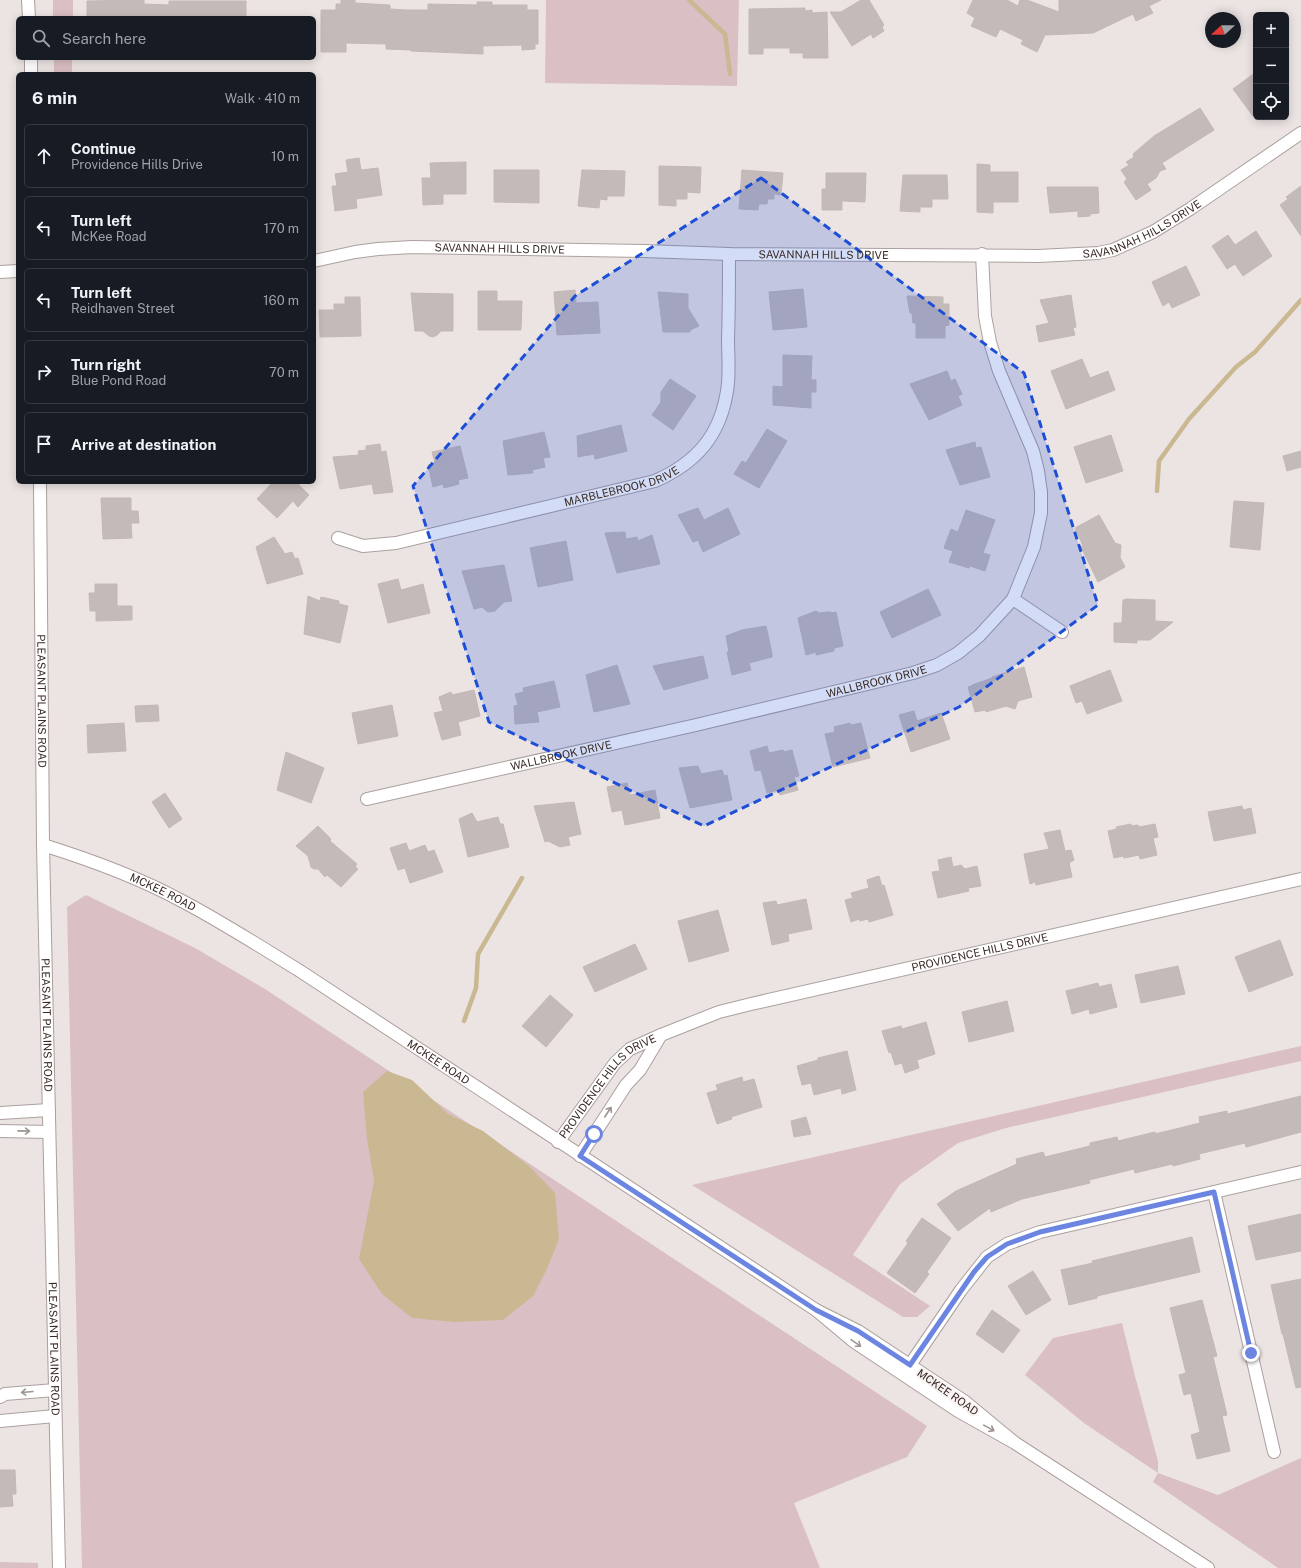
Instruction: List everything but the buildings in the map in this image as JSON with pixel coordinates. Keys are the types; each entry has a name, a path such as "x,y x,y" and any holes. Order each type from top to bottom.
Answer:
{"street":[{"path":"28,0 29,16"},
{"path":"30,60 31,72"},
{"name":"SAVANNAH HILLS DRIVE","path":"316,261 355,252 378,249 412,248 644,251 729,254 982,254 1064,256 1098,253 1113,250 1153,232 1190,209 1301,132"},
{"name":"MARBLEBROOK DRIVE","path":"338,538 363,546 396,543 655,481 674,473 692,459 707,442 720,418 728,390 729,254"},
{"name":"WALLBROOK DRIVE","path":"367,799 696,725 913,674 937,665 958,653 979,636 1014,599 1034,547 1040,514 1041,492 1033,451 999,371 990,342 985,316 982,254"},
{"path":"0,272 16,271"},
{"name":"PLEASANT PLAINS ROAD","path":"40,484 43,845 59,1568"},
{"path":"1014,599 1062,632"},
{"name":"MCKEE ROAD","path":"43,845 131,876 181,900 300,971 558,1142 816,1310 858,1331 910,1365 964,1401 1015,1443"},
{"name":"PROVIDENCE HILLS DRIVE","path":"558,1142 615,1063 630,1049 719,1012 1301,879"},
{"name":"PROVIDENCE HILLS DRIVE","path":"580,1156 626,1085 640,1070 661,1035"},
{"path":"0,1113 49,1110"},
{"path":"0,1131 49,1132"},
{"path":"910,1365 974,1272 987,1257 1007,1244 1040,1232 1301,1172"},
{"path":"1214,1192 1274,1452"},
{"name":"MCKEE ROAD","path":"816,1310 853,1341 958,1411 1015,1443 1208,1568"},
{"path":"0,1396 5,1394 54,1390"},
{"path":"0,1421 55,1416"}],"highlighted area":[{"path":"761,178 1024,373 1098,605 959,707 704,826 489,722 413,486 575,296"}],"shaded area":[{"path":"53,0 73,0 73,16 53,16"},
{"path":"546,0 739,0 737,86 545,83"},
{"path":"54,60 72,60 72,72 54,72"},
{"path":"86,895 195,948 265,989 927,1426 907,1457 794,1503 820,1568 82,1568 67,907"},
{"path":"1301,1046 1301,1061 1006,1128 958,1143 900,1184 853,1255 930,1306 917,1317 903,1317 692,1185"},
{"path":"387,1071 412,1080 448,1114 483,1131 529,1166 555,1193 559,1239 546,1271 533,1296 503,1320 455,1322 412,1318 382,1294 359,1259 374,1181 367,1139 363,1092"},
{"path":"1122,1323 1158,1461 1158,1473 1084,1423 1025,1375 1053,1338"},
{"path":"1301,1458 1301,1568 1278,1568 1153,1482 1158,1473 1218,1495"},
{"path":"0,1562 38,1563 38,1568 0,1568"}],"waterway":[{"path":"689,0 725,34 730,74"},
{"path":"1157,491 1159,461 1189,419 1236,367 1255,352 1301,300"},
{"path":"464,1021 476,988 478,954 522,878"}],"route":[{"path":"594,1134 580,1156 816,1310 858,1331 910,1365 974,1272 987,1257 1007,1244 1040,1232 1214,1192 1251,1353"}]}
